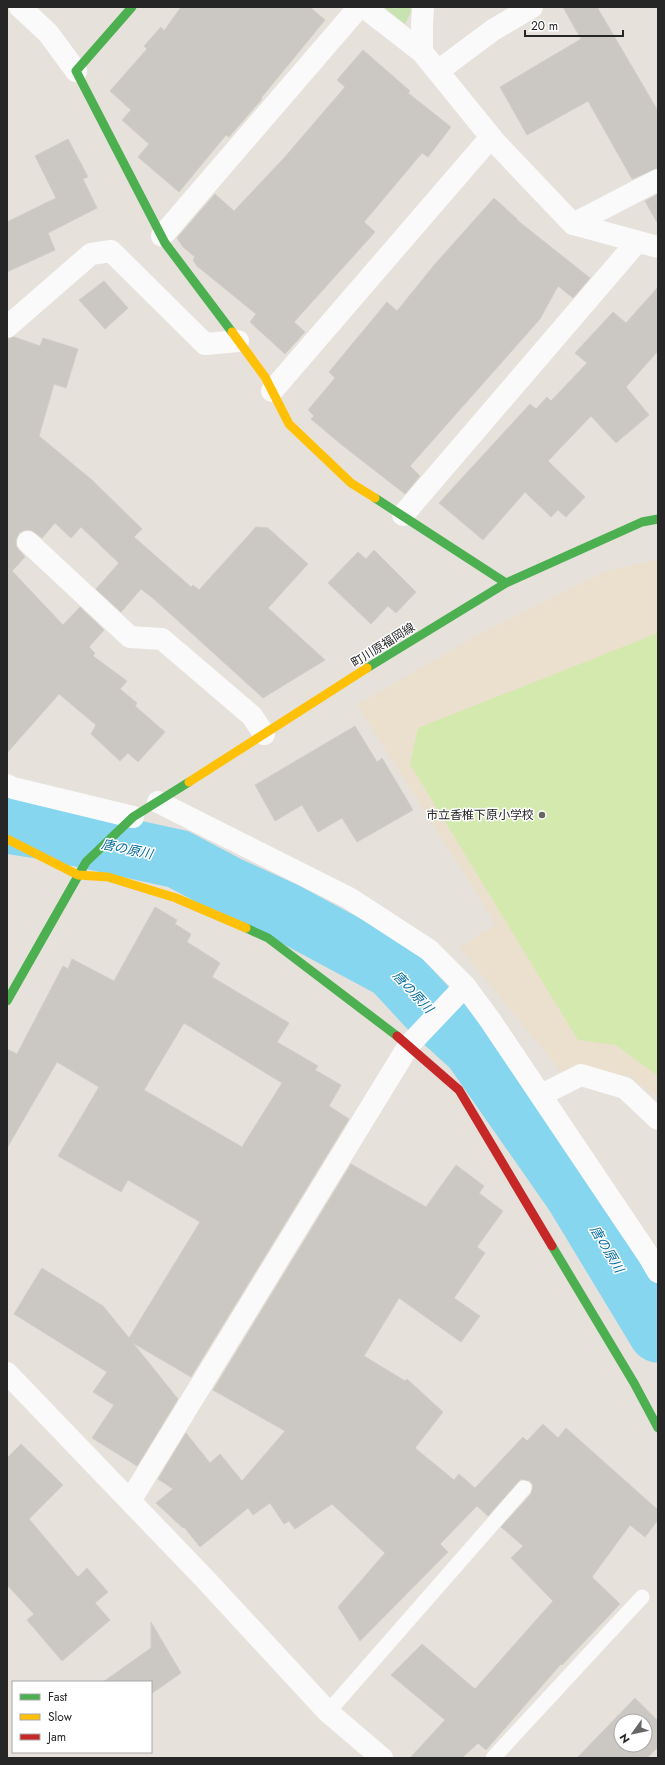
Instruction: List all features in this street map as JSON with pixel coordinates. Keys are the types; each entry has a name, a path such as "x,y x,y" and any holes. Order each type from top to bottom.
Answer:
{"street":[{"path":"20,7 48,34 76,71 165,243 264,377 289,424 351,484 403,515 506,583"},
{"path":"76,71 132,7"},
{"path":"162,236 359,7"},
{"path":"364,7 422,52 491,137 574,224 658,247"},
{"path":"422,52 423,7"},
{"path":"438,71 493,30 532,7"},
{"path":"272,391 491,137"},
{"path":"574,224 658,180"},
{"path":"403,515 637,242"},
{"path":"7,327 91,254 111,250 206,344 238,341"},
{"name":"町川原福岡線","path":"7,1001 86,862 132,817 506,583 642,522 658,519"},
{"path":"28,542 130,637 162,639 252,716 264,734"},
{"path":"7,785 21,790 132,817"},
{"path":"158,802 349,898 429,950 465,986 541,1095 658,1272"},
{"path":"7,839 78,875 108,877 176,898 268,938 409,1045 459,1090 630,1376 658,1428"},
{"path":"130,1501 409,1045 465,986"},
{"path":"541,1095 581,1075 625,1088 658,1119"},
{"path":"7,1373 130,1501 328,1712 382,1758"}],"lane":[{"path":"328,1712 524,1488"},
{"path":"493,1758 642,1597"}],"shaded area":[{"name":"市立香椎下原小学校","path":"658,559 658,1097 627,1075 564,1075 460,948 496,924 357,705 476,636 607,571"}],"green space":[{"path":"384,7 411,7 411,12 405,24"},
{"name":"市立香椎下原小学校","path":"658,633 658,1076 616,1045 578,1040 410,764 418,728"}],"building":[{"path":"181,7 310,7 325,20 261,98 262,99 229,137 226,135 179,192 138,157 149,144 122,120 131,110 110,91 147,49 144,46 161,27 164,31"},
{"path":"563,7 597,7 658,111 658,168 632,179 588,101 527,135 500,87 581,39"},
{"path":"363,50 410,91 408,93 451,127 428,157 422,153 364,222 375,232 294,322 305,332 285,354 250,322 256,314 197,266 193,260 195,257 183,247 177,238 215,194 234,211 284,158 345,87 337,80"},
{"path":"68,139 88,177 83,179 97,208 48,233 55,250 7,272 7,222 56,198 35,156"},
{"path":"658,194 658,224 645,201"},
{"path":"494,198 517,220 590,278 573,298 558,286 540,319 410,466 420,476 405,494 311,419 314,416 308,410 335,378 329,372 387,302 397,311 435,264"},
{"path":"104,281 128,308 105,329 79,300"},
{"path":"658,287 658,351 626,387 649,415 616,443 591,416 548,461 585,497 566,517 558,510 551,517 525,492 483,540 439,503 530,404 536,409 547,397 551,401 587,363 575,353 613,312 626,323"},
{"path":"14,337 40,346 43,338 78,349 66,388 54,384 39,436 92,480 142,529 134,537 191,587 193,585 199,590 256,527 268,528 308,564 268,608 325,660 263,698 154,599 141,589 121,612 96,589 119,563 81,527 71,538 55,523 42,538 31,530 25,530 19,533 16,540 16,546 25,557 12,571 63,625 80,607 104,630 89,647 95,653 93,656 127,681 120,689 137,703 135,706 165,732 138,762 128,753 120,761 91,734 96,725 59,694 7,753 7,339"},
{"path":"374,550 416,592 396,613 388,606 371,624 328,583 358,552 366,559"},
{"path":"355,726 377,762 382,758 413,810 357,842 342,818 318,832 302,805 275,821 255,785"},
{"path":"155,907 177,920 175,924 191,934 187,942 220,963 212,977 289,1023 277,1042 318,1066 315,1070 341,1085 329,1106 349,1119 191,1377 133,1343 178,1399 137,1466 92,1438 114,1405 93,1392 107,1372 14,1314 42,1268 103,1306 129,1338 200,1222 128,1180 121,1192 58,1156 99,1087 57,1062 7,1148 7,1049 17,1054 63,966 68,969 72,959 114,981","holes":["184,1023 282,1083 242,1147 144,1090"]},
{"path":"351,1164 426,1207 456,1165 484,1186 479,1193 503,1211 477,1247 485,1253 454,1298 480,1316 461,1342 399,1298 364,1356 405,1381 407,1379 443,1412 415,1448 454,1480 459,1474 475,1488 523,1437 527,1441 543,1424 558,1438 566,1428 658,1510 658,1520 645,1537 630,1525 592,1577 620,1604 562,1665 561,1664 486,1750 478,1743 462,1758 410,1758 445,1720 391,1675 422,1644 475,1689 553,1601 511,1558 523,1546 501,1527 531,1494 533,1485 530,1481 521,1479 488,1516 477,1506 440,1544 448,1552 360,1641 338,1607 385,1553 332,1504 295,1529 289,1521 284,1524 270,1503 253,1515 248,1508 200,1547 184,1527 183,1528 156,1503 173,1489 158,1479 186,1433 210,1463 220,1454 242,1481 285,1431 213,1390"},
{"path":"21,1444 63,1485 29,1519 78,1577 87,1568 108,1592 95,1603 110,1620 62,1661 27,1620 34,1614 7,1585 7,1458"},
{"path":"151,1622 181,1673 152,1693 152,1681 104,1681 151,1648"},
{"path":"635,1698 650,1713 620,1713"},
{"path":"653,1716 658,1721 658,1747 653,1752"},
{"path":"613,1721 613,1753 652,1753 647,1758 577,1758"}],"waterway":[{"name":"唐の原川","path":"7,824 45,830 178,859 229,886 284,911 392,969 430,1010 472,1048 574,1194 658,1333"}],"traffic: fast":[{"path":"132,7 76,71 165,243 232,332"},
{"path":"375,498 506,583"},
{"path":"367,668 506,583 642,522 658,519"},
{"path":"7,1001 86,862 133,817 189,782"},
{"path":"246,928 268,938 397,1036"},
{"path":"552,1246 634,1383 658,1428"}],"traffic: slow":[{"path":"232,332 265,377 289,424 351,483 375,498"},
{"path":"189,782 367,668"},
{"path":"7,839 78,875 108,877 176,898 246,928"}],"traffic: jam":[{"path":"397,1036 459,1090 552,1246"}],"place":[{"name":"市立香椎下原小学校","path":"542,815"}]}
